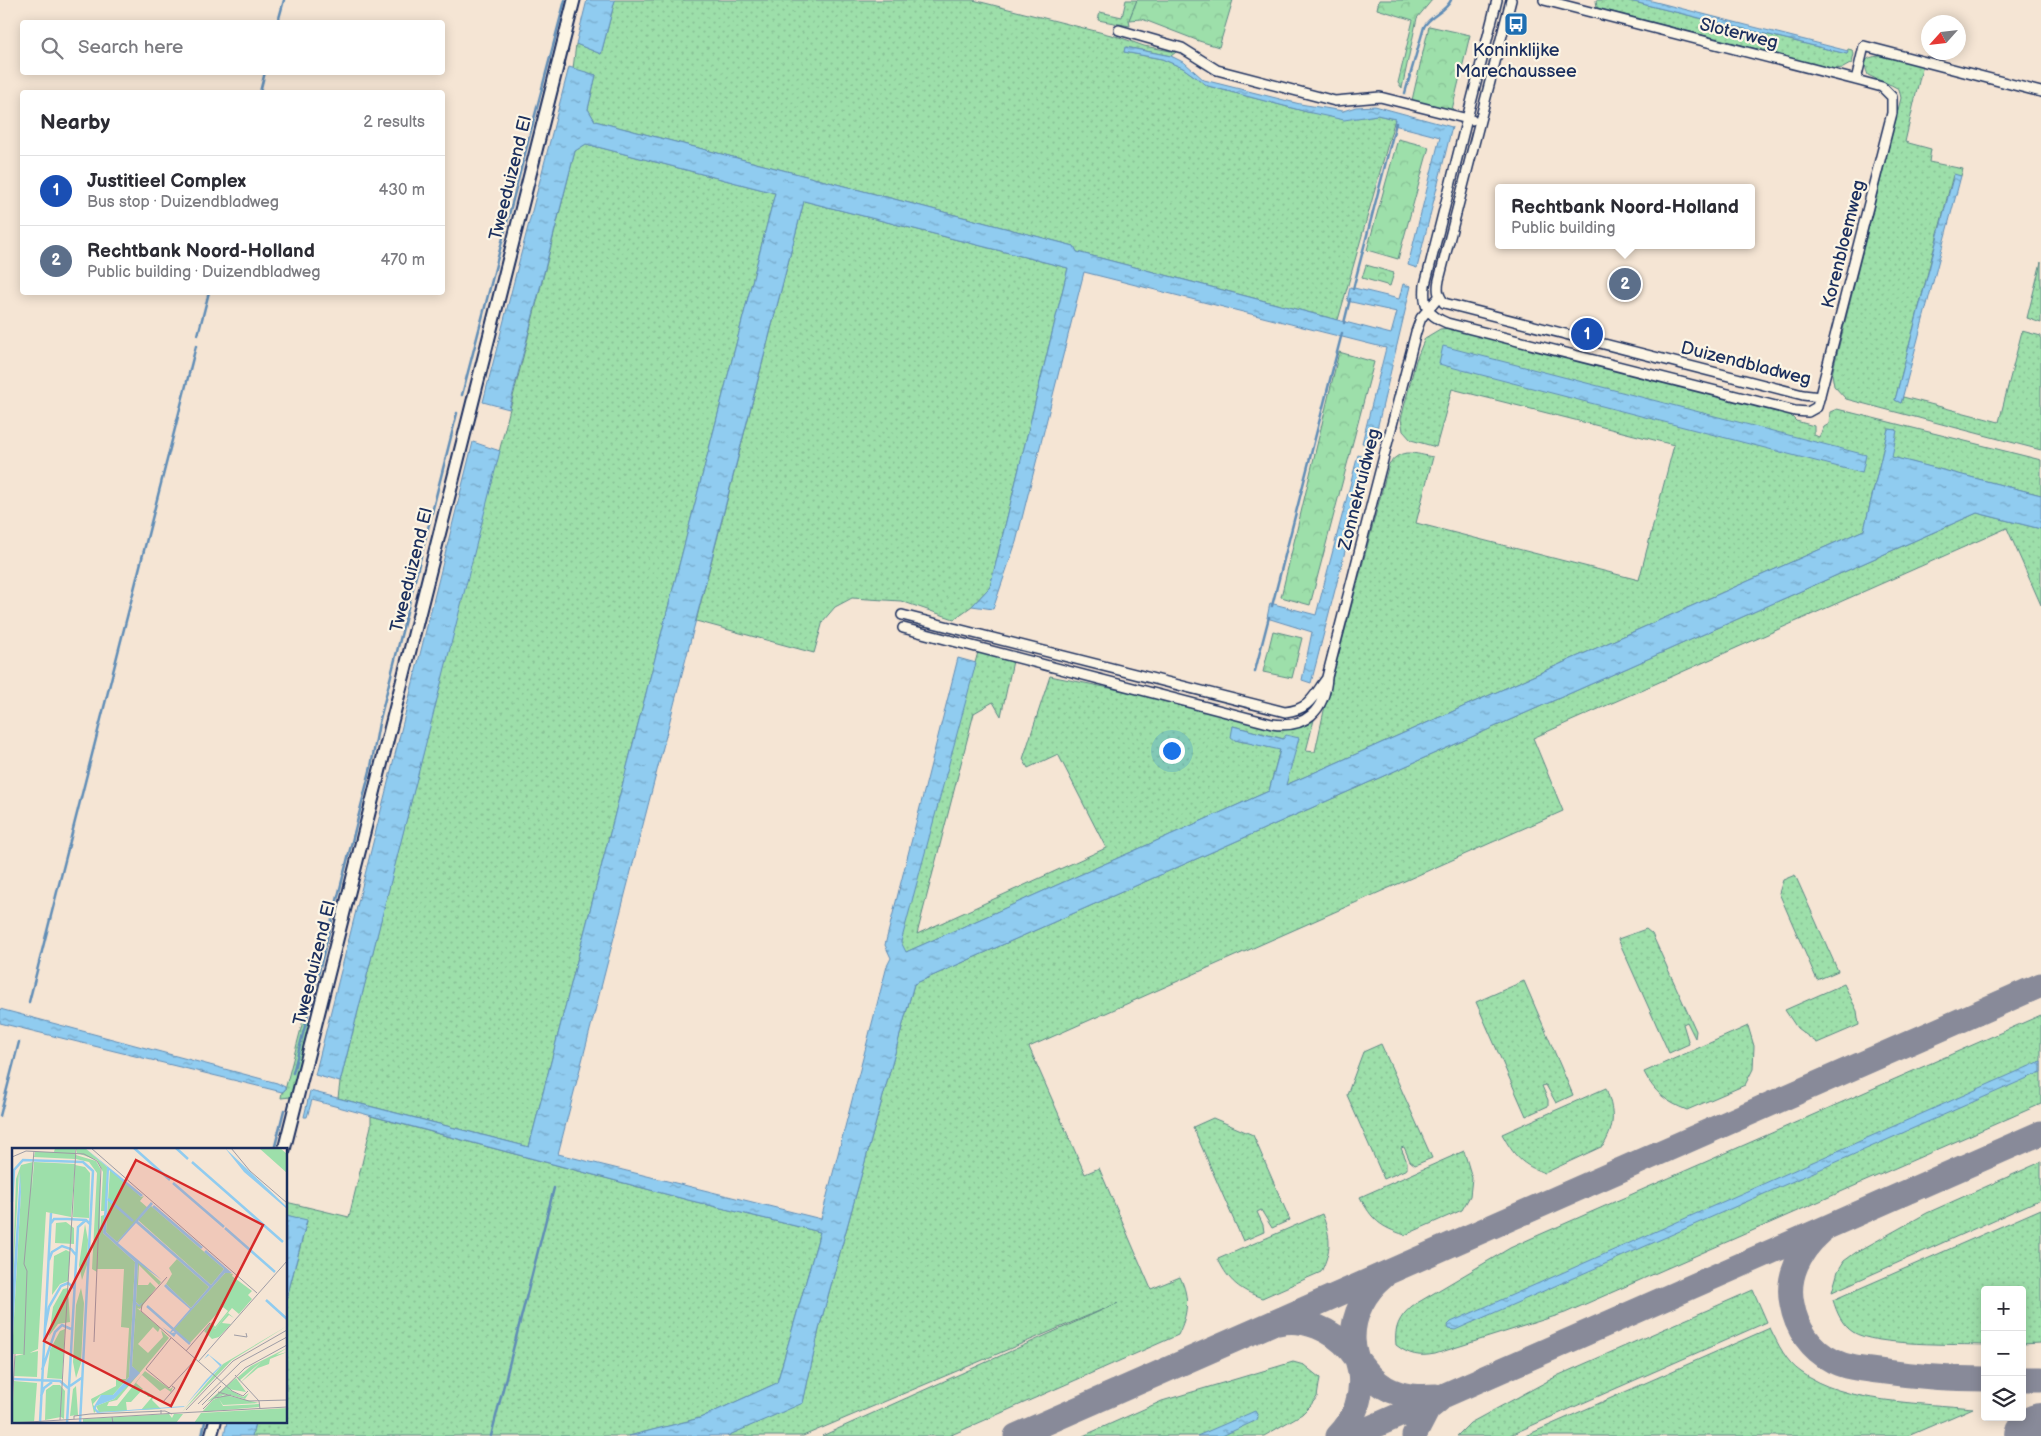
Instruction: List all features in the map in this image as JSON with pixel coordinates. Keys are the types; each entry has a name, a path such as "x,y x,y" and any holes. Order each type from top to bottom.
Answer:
{"street":[{"name":"Tweeduizend El","path":"285,1148 574,0"},
{"path":"1427,310 1423,299 1425,285 1497,0"},
{"path":"1439,297 1439,280 1511,0"},
{"name":"Sloterweg","path":"1544,0 1856,80 1882,88 1892,97"},
{"path":"1586,10 1589,0"},
{"path":"1119,30 1182,48 1217,70 1336,101 1380,97 1480,122"},
{"path":"1856,80 1864,46 2041,92"},
{"name":"Korenbloemweg","path":"1820,397 1892,113 1892,97"},
{"name":"Duizendbladweg","path":"1427,310 1437,318 1447,322 1794,411 1808,412 1817,407 1820,397 1803,395 1452,306 1444,303 1439,297"},
{"name":"Zonnekruidweg","path":"903,628 1237,715 1282,725 1292,725 1305,719 1319,708 1326,690 1327,677 1416,332 1421,318 1439,297"},
{"path":"902,615 1285,712 1302,708 1311,702 1327,677"}],"green space":[{"path":"615,0 973,0 1119,37 1144,46 1176,52 1171,56 1126,47 1124,52 1162,59 1183,68 1208,86 1307,112 1363,117 1377,115 1395,119 1338,320 1077,252 1074,246 595,121 588,109 596,75 573,69 576,44 601,54"},
{"path":"1126,0 1137,0 1129,20 1130,26 1098,20 1100,12 1122,17"},
{"path":"1137,0 1233,0 1219,47 1142,19 1129,20"},
{"path":"1379,0 1432,0 1417,18 1402,88 1398,83 1413,20 1377,9"},
{"path":"1596,0 1626,0 1847,54 1848,49 1852,50 1854,54 1852,63 1843,68 1834,69 1597,8"},
{"path":"1429,26 1470,35 1450,118 1410,109"},
{"path":"1880,56 1921,65 1922,68 1905,142 1931,149 1929,162 1963,169 1961,176 1953,175 1895,400 1901,403 1903,397 1999,422 2022,331 2041,336 2041,450 1846,399 1834,386 1832,374 1901,98 1899,89 1868,75 1866,61"},
{"path":"1398,139 1429,147 1398,259 1367,250"},
{"path":"586,144 775,193 529,1147 338,1098 340,1082 575,151"},
{"path":"804,201 1068,268 990,587 972,606 954,619 901,601 852,598 835,607 823,621 814,653 696,621"},
{"path":"2041,262 2041,323 2027,318"},
{"path":"1366,265 1394,273 1390,286 1362,278"},
{"path":"1452,328 1789,414 1796,421 1814,426 1814,435 1819,437 1824,427 1829,424 1830,412 1837,409 2041,460 2041,495 1891,457 1897,430 1888,429 1864,530 1286,785 1284,739 1233,726 1235,740 1280,749 1269,791 895,957 978,652 1013,661 1001,716 993,702 974,713 917,934 1106,848 1058,754 1028,768 1023,759 1050,676 1149,696 1278,729 1289,728 1315,716 1306,751 1315,752 1325,706 1389,464 1399,455 1415,453 1433,457 1416,523 1639,580 1674,445 1452,389 1436,447 1411,440 1403,431 1401,419 1416,360 1425,338 1440,329"},
{"path":"1339,352 1374,362 1310,605 1281,597"},
{"path":"1977,513 2041,529 2041,605 2007,528 1533,738 1563,811 1029,1047 1085,1174 1099,1168 1151,1289 1180,1277 1185,1292 1186,1313 1178,1335 949,1436 822,1436 1118,1303 803,1436 727,1436 803,1402 820,1325 914,984"},
{"path":"1273,631 1302,638 1292,678 1263,672"},
{"path":"1795,875 1838,971 1817,980 1779,893 1783,880"},
{"path":"1646,929 1652,934 1696,1031 1695,1038 1687,1022 1683,1024 1689,1044 1669,1053 1618,939"},
{"path":"1524,981 1573,1095 1556,1103 1546,1085 1542,1086 1548,1100 1548,1106 1526,1116 1476,1002"},
{"path":"1844,984 1857,1011 1859,1025 1817,1043 1797,1028 1785,1010"},
{"path":"2041,1015 2041,1104 1565,1313 1435,1354 1414,1354 1396,1345 1398,1323 1412,1306 1510,1248"},
{"path":"303,1021 311,1022 291,1097 281,1098 282,1092 285,1090"},
{"path":"1748,1026 1754,1046 1753,1069 1745,1085 1687,1110 1661,1096 1644,1072"},
{"path":"1381,1044 1432,1158 1415,1165 1410,1161 1404,1147 1401,1148 1407,1162 1407,1169 1384,1179 1347,1095 1363,1052"},
{"path":"1606,1088 1611,1104 1612,1124 1603,1146 1545,1173 1530,1167 1519,1159 1502,1134"},
{"path":"371,1116 688,1200 820,1232 777,1383 700,1418 629,1436 252,1436 255,1424 288,1424 288,1293 307,1221 288,1216 288,1202 349,1217 371,1126"},
{"path":"1213,1118 1253,1135 1290,1220 1272,1228 1261,1210 1257,1212 1264,1232 1243,1241 1193,1127"},
{"path":"1464,1151 1472,1178 1470,1196 1462,1210 1405,1235 1389,1229 1378,1222 1360,1197"},
{"path":"2041,1162 2041,1199 1832,1292 1838,1271 1844,1261 1855,1253 1927,1213"},
{"path":"2041,1209 2041,1343 2026,1344 2026,1286 1981,1286 1981,1345 1897,1342 1864,1337 1846,1326 1836,1310 1833,1300"},
{"path":"1322,1214 1329,1236 1329,1250 1321,1272 1262,1298 1247,1292 1236,1284 1226,1274 1218,1259"},
{"path":"1753,1290 1767,1322 1508,1436 1457,1436 1470,1423 1559,1375"},
{"path":"1770,1328 1783,1352 1796,1368 1818,1382 1838,1390 1883,1400 1973,1408 1908,1436 1525,1436"},
{"path":"1293,1362 1304,1365 1320,1378 1317,1397 1302,1414 1264,1436 1083,1436 1162,1401"}],"water":[{"path":"587,0 615,0 601,54 576,44"},
{"path":"1626,0 1648,0 1848,51 1847,54"},
{"path":"1125,47 1171,56 1185,63 1204,80 1300,104 1343,111 1356,107 1375,106 1452,127 1417,268 1408,265 1440,137 1394,125 1395,119 1377,115 1344,120 1208,86 1183,68 1162,59 1124,52"},
{"path":"569,67 596,75 588,109 595,121 1074,246 1077,252 1391,334 1397,312 1347,301 1350,287 1399,299 1403,284 1411,286 1373,446 1362,443 1386,348 1084,272 1016,542 993,609 972,606 990,587 1068,268 804,201 558,1154 821,1219 887,966 891,958 885,945 958,658 976,663 901,942 906,952 1269,791 1280,750 1235,740 1231,737 1233,726 1283,739 1286,735 1299,738 1286,785 1864,530 1888,429 1897,430 1892,457 2041,495 2041,529 1977,513 914,984 820,1325 803,1403 727,1436 629,1436 700,1418 777,1383 820,1232 688,1200 312,1100 307,1117 304,1117 310,1091 529,1147 775,193 586,144 575,151 509,409 483,402"},
{"path":"1954,174 1961,176 1901,403 1895,400"},
{"path":"1443,346 1866,455 1862,473 1439,364"},
{"path":"473,442 500,451 340,1082 315,1075"},
{"path":"1358,455 1369,458 1311,683 1302,680 1312,632 1267,618 1270,603 1316,615"},
{"path":"0,1009 277,1083 285,1087 285,1090 282,1092 0,1023"},
{"path":"2041,1061 2041,1072 1455,1330 1449,1329 1448,1325 1451,1322"},
{"path":"288,1215 307,1220 288,1293"},
{"path":"1255,1411 1258,1416 1257,1420 1222,1436 1197,1436"},
{"path":"227,1424 255,1424 252,1436 224,1436"}],"waterway":[{"path":"279,20 284,0"},
{"path":"462,395 565,0"},
{"path":"1405,93 1424,27 1430,19 1446,8 1451,0"},
{"path":"260,90 264,75"},
{"path":"1353,289 1396,123"},
{"path":"198,335 208,295"},
{"path":"1344,323 1350,299"},
{"path":"1272,606 1342,333"},
{"path":"29,1002 196,346"},
{"path":"293,1073 371,767 379,723 457,413"},
{"path":"1255,671 1269,617"},
{"path":"0,1116 19,1042"},
{"path":"274,1148 284,1110"},
{"path":"491,1436 554,1188"},
{"path":"202,1436 205,1424"}],"taxiway":[{"path":"1016,1436 2041,985"},
{"path":"1352,1436 2041,1133"},
{"path":"1820,1233 1801,1256 1796,1265 1791,1284 1792,1304 1797,1321 1801,1330 1818,1351 1833,1361 1855,1368 1931,1377 1981,1379"},
{"path":"1338,1436 1353,1415 1359,1398 1361,1381 1353,1342 1355,1320 1361,1304 1371,1289 1383,1277"},
{"path":"1278,1323 1298,1322 1327,1331 1343,1343 1377,1381 1390,1390 1412,1396 1436,1396"},
{"path":"2026,1379 2041,1379"},
{"path":"1414,1436 1428,1409 1439,1400"}],"runway":[{"path":"2036,1436 2041,1434"}],"place":[{"name":"Koninklijke Marechaussee","path":"1516,24"},
{"name":"Rechtbank Noord-Holland","path":"1625,284"},
{"name":"Justitieel Complex","path":"1587,334"}]}
